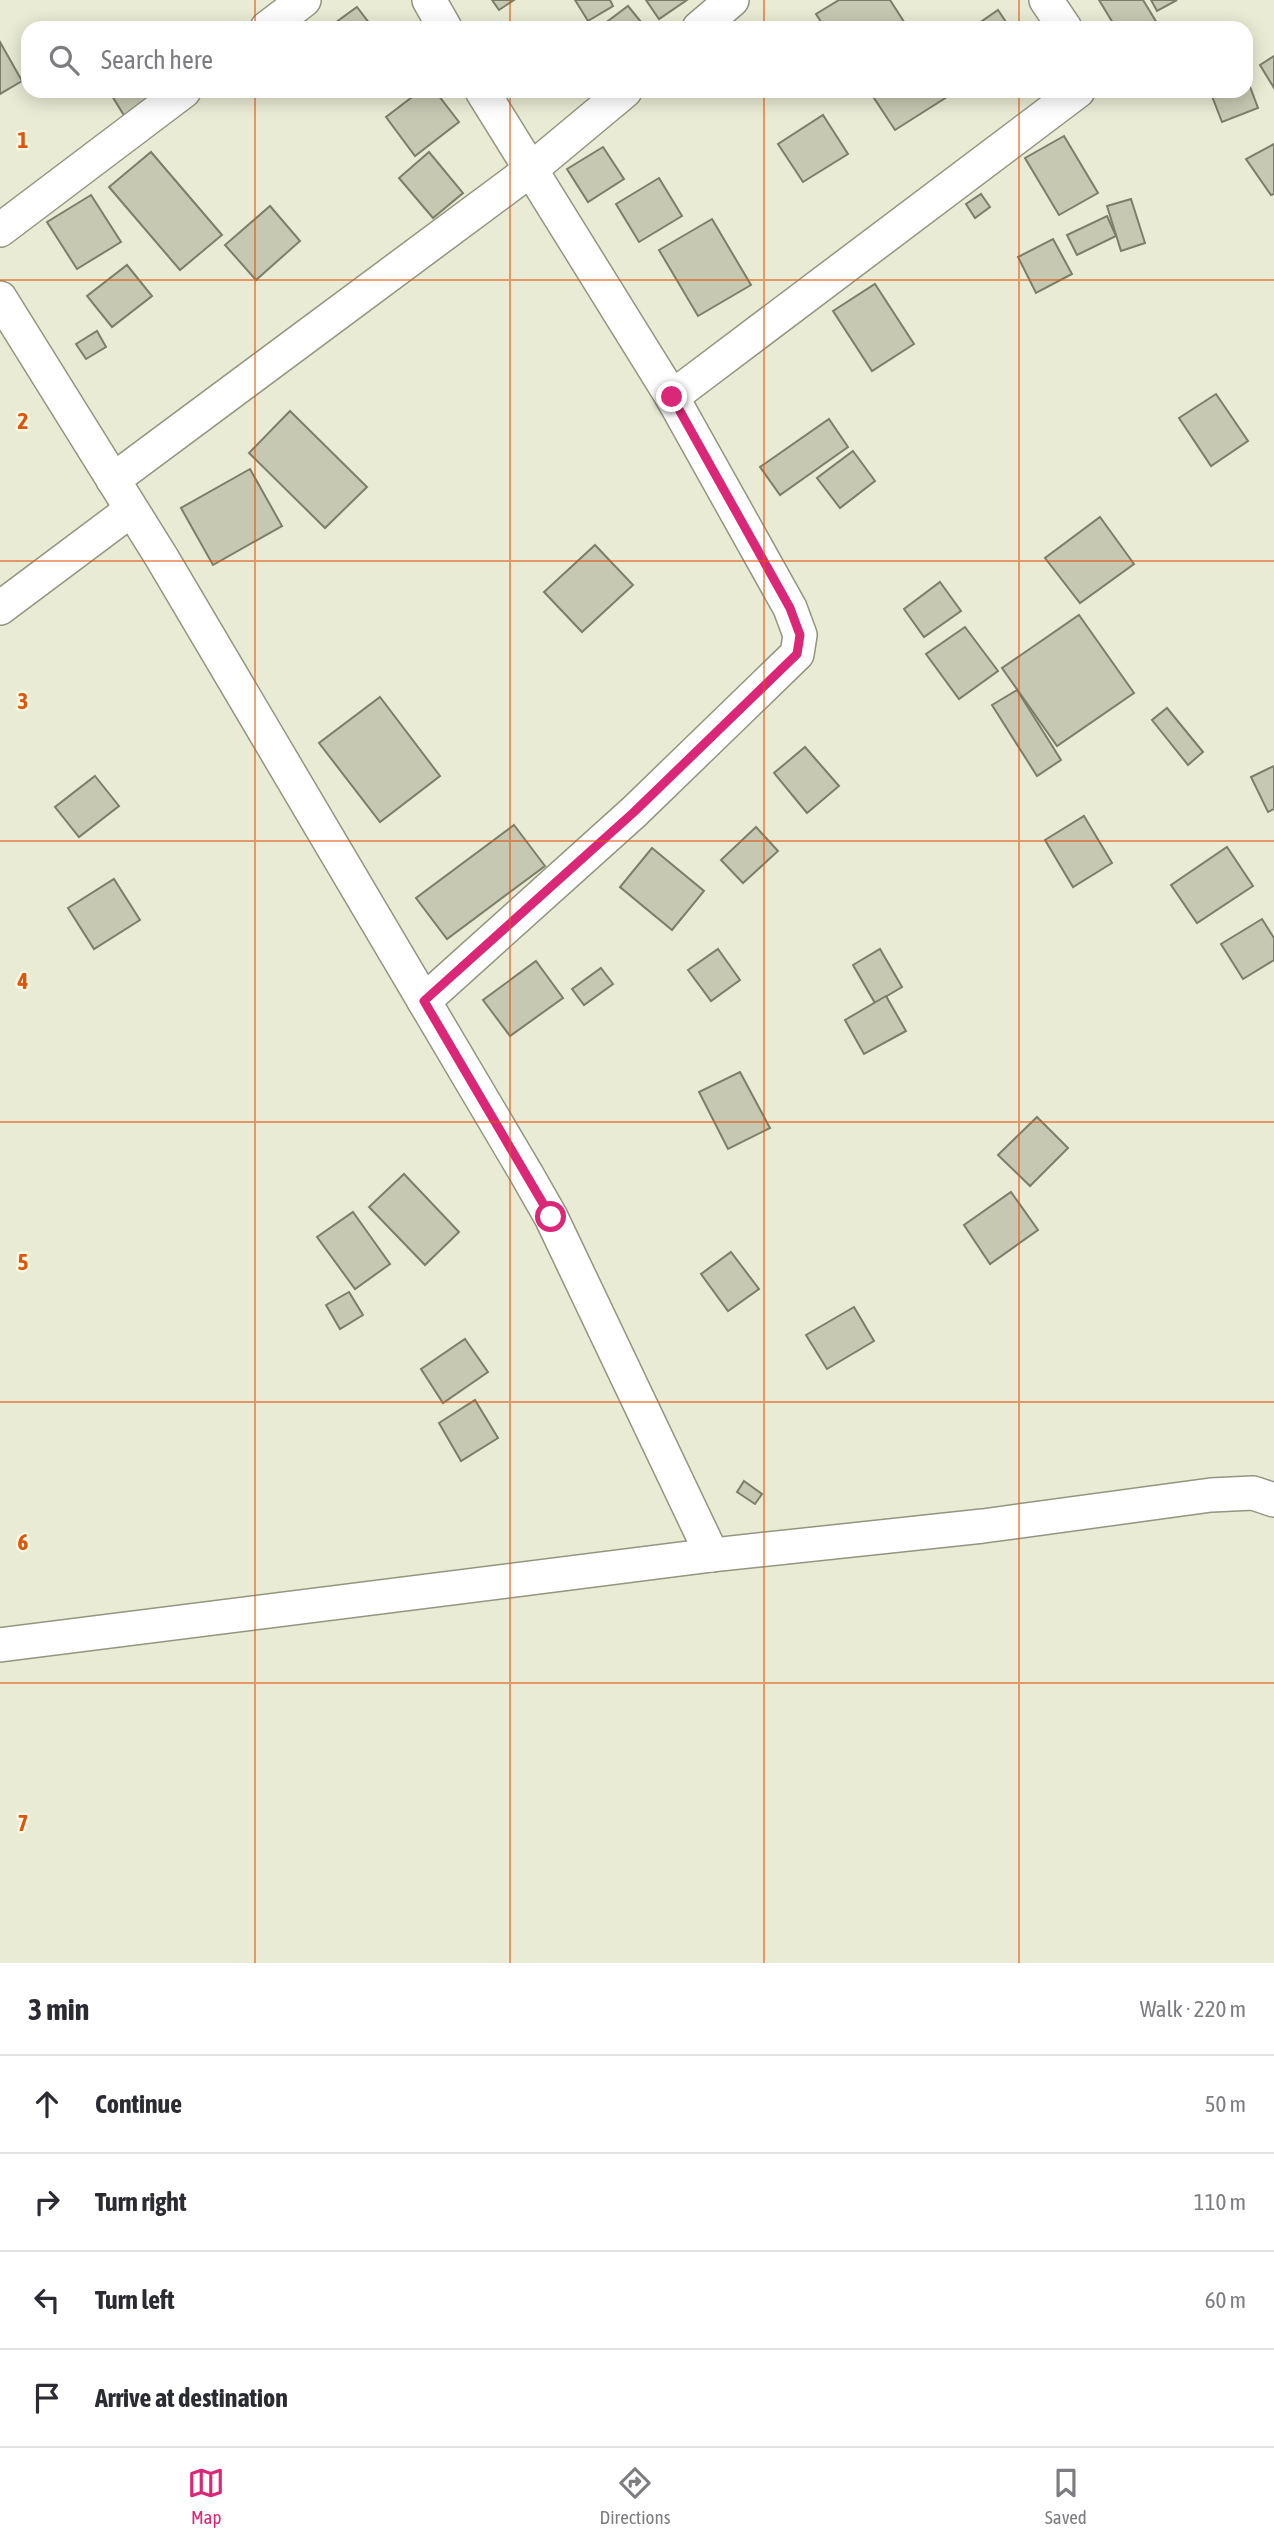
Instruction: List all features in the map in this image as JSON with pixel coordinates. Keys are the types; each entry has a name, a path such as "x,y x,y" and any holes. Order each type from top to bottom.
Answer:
{"street":[{"path":"276,21 304,0"},
{"path":"429,0 441,21"},
{"path":"707,21 732,0"},
{"path":"1046,0 1060,21"},
{"path":"0,230 175,98"},
{"path":"424,1001 634,812 797,654 800,635 790,608 672,397 529,172 486,98"},
{"path":"113,480 529,172 617,98"},
{"path":"672,397 1069,98"},
{"path":"0,298 131,510 551,1217 712,1555"},
{"path":"0,608 131,510"},
{"path":"0,1645 712,1555 983,1526 1211,1495 1253,1493 1274,1500"}],"building":[{"path":"492,0 514,0 499,10"},
{"path":"575,0 610,0 613,6 588,21"},
{"path":"646,0 687,0 659,19"},
{"path":"839,0 890,0 904,21 820,21 816,14"},
{"path":"1099,0 1143,0 1156,21 1112,21"},
{"path":"1151,0 1177,0 1157,11"},
{"path":"628,6 640,21 608,21"},
{"path":"357,7 368,21 338,21"},
{"path":"998,10 1005,21 982,21"},
{"path":"0,42 21,82 0,94"},
{"path":"1274,56 1274,88 1260,65"},
{"path":"1253,95 1258,108 1222,122 1213,98 1253,98"},
{"path":"113,98 149,98 125,117"},
{"path":"411,98 440,98 459,122 415,156 386,117"},
{"path":"874,98 945,98 895,130"},
{"path":"823,115 848,154 803,182 778,144"},
{"path":"1064,136 1098,193 1059,215 1025,158"},
{"path":"1274,144 1274,194 1271,195 1246,159"},
{"path":"603,147 624,179 588,202 567,169"},
{"path":"151,152 222,235 180,270 109,187"},
{"path":"429,152 463,193 433,218 399,178"},
{"path":"659,178 682,216 639,242 616,204"},
{"path":"981,194 990,207 975,218 966,204"},
{"path":"91,195 121,242 77,269 47,222"},
{"path":"1131,199 1145,243 1121,251 1107,206"},
{"path":"270,206 300,241 256,280 225,245"},
{"path":"1107,216 1116,236 1077,255 1067,235"},
{"path":"712,219 751,285 698,316 659,250"},
{"path":"1053,239 1072,274 1036,293 1018,257"},
{"path":"127,265 152,296 112,327 87,296"},
{"path":"875,284 914,344 872,371 833,311"},
{"path":"97,331 106,347 86,359 76,344"},
{"path":"1216,394 1248,441 1211,466 1179,418"},
{"path":"290,411 367,487 325,528 249,453"},
{"path":"829,419 848,447 780,495 760,467"},
{"path":"853,451 875,481 840,508 817,478"},
{"path":"250,469 282,526 213,565 181,508"},
{"path":"1100,517 1134,564 1080,603 1045,558"},
{"path":"595,545 633,585 582,632 544,592"},
{"path":"940,582 961,611 924,637 904,609"},
{"path":"1079,615 1134,693 1057,746 1002,668"},
{"path":"965,627 998,671 959,699 926,654"},
{"path":"1017,690 1061,760 1037,776 992,705"},
{"path":"380,697 440,776 380,822 319,743"},
{"path":"1167,708 1203,752 1188,765 1152,720"},
{"path":"805,747 839,786 807,813 774,773"},
{"path":"1274,766 1274,809 1268,812 1251,777"},
{"path":"95,776 119,806 79,837 55,807"},
{"path":"1084,816 1112,863 1073,887 1045,840"},
{"path":"514,825 545,866 447,939 416,898"},
{"path":"756,827 778,851 743,883 721,860"},
{"path":"1227,847 1253,886 1197,923 1171,885"},
{"path":"652,848 704,891 672,930 620,887"},
{"path":"114,879 140,920 94,949 68,908"},
{"path":"1262,919 1274,938 1274,960 1243,979 1221,944"},
{"path":"718,949 740,980 711,1001 688,970"},
{"path":"880,949 902,987 875,1003 853,965"},
{"path":"536,961 563,998 510,1036 483,1000"},
{"path":"601,968 613,984 584,1005 572,989"},
{"path":"886,996 906,1031 864,1054 845,1020"},
{"path":"740,1072 770,1128 728,1149 699,1092"},
{"path":"1037,1117 1068,1148 1030,1186 998,1155"},
{"path":"404,1174 459,1232 425,1265 369,1207"},
{"path":"1011,1192 1038,1230 990,1264 964,1225"},
{"path":"353,1212 390,1264 355,1289 317,1237"},
{"path":"731,1252 759,1289 728,1311 701,1274"},
{"path":"349,1292 363,1315 340,1329 326,1305"},
{"path":"854,1307 874,1341 827,1369 806,1335"},
{"path":"465,1339 488,1372 443,1403 421,1369"},
{"path":"475,1400 498,1438 461,1461 439,1423"},
{"path":"744,1481 762,1494 755,1504 737,1492"}],"route":[{"path":"551,1217 424,1001 634,812 797,654 800,635 790,608 672,397"}]}
